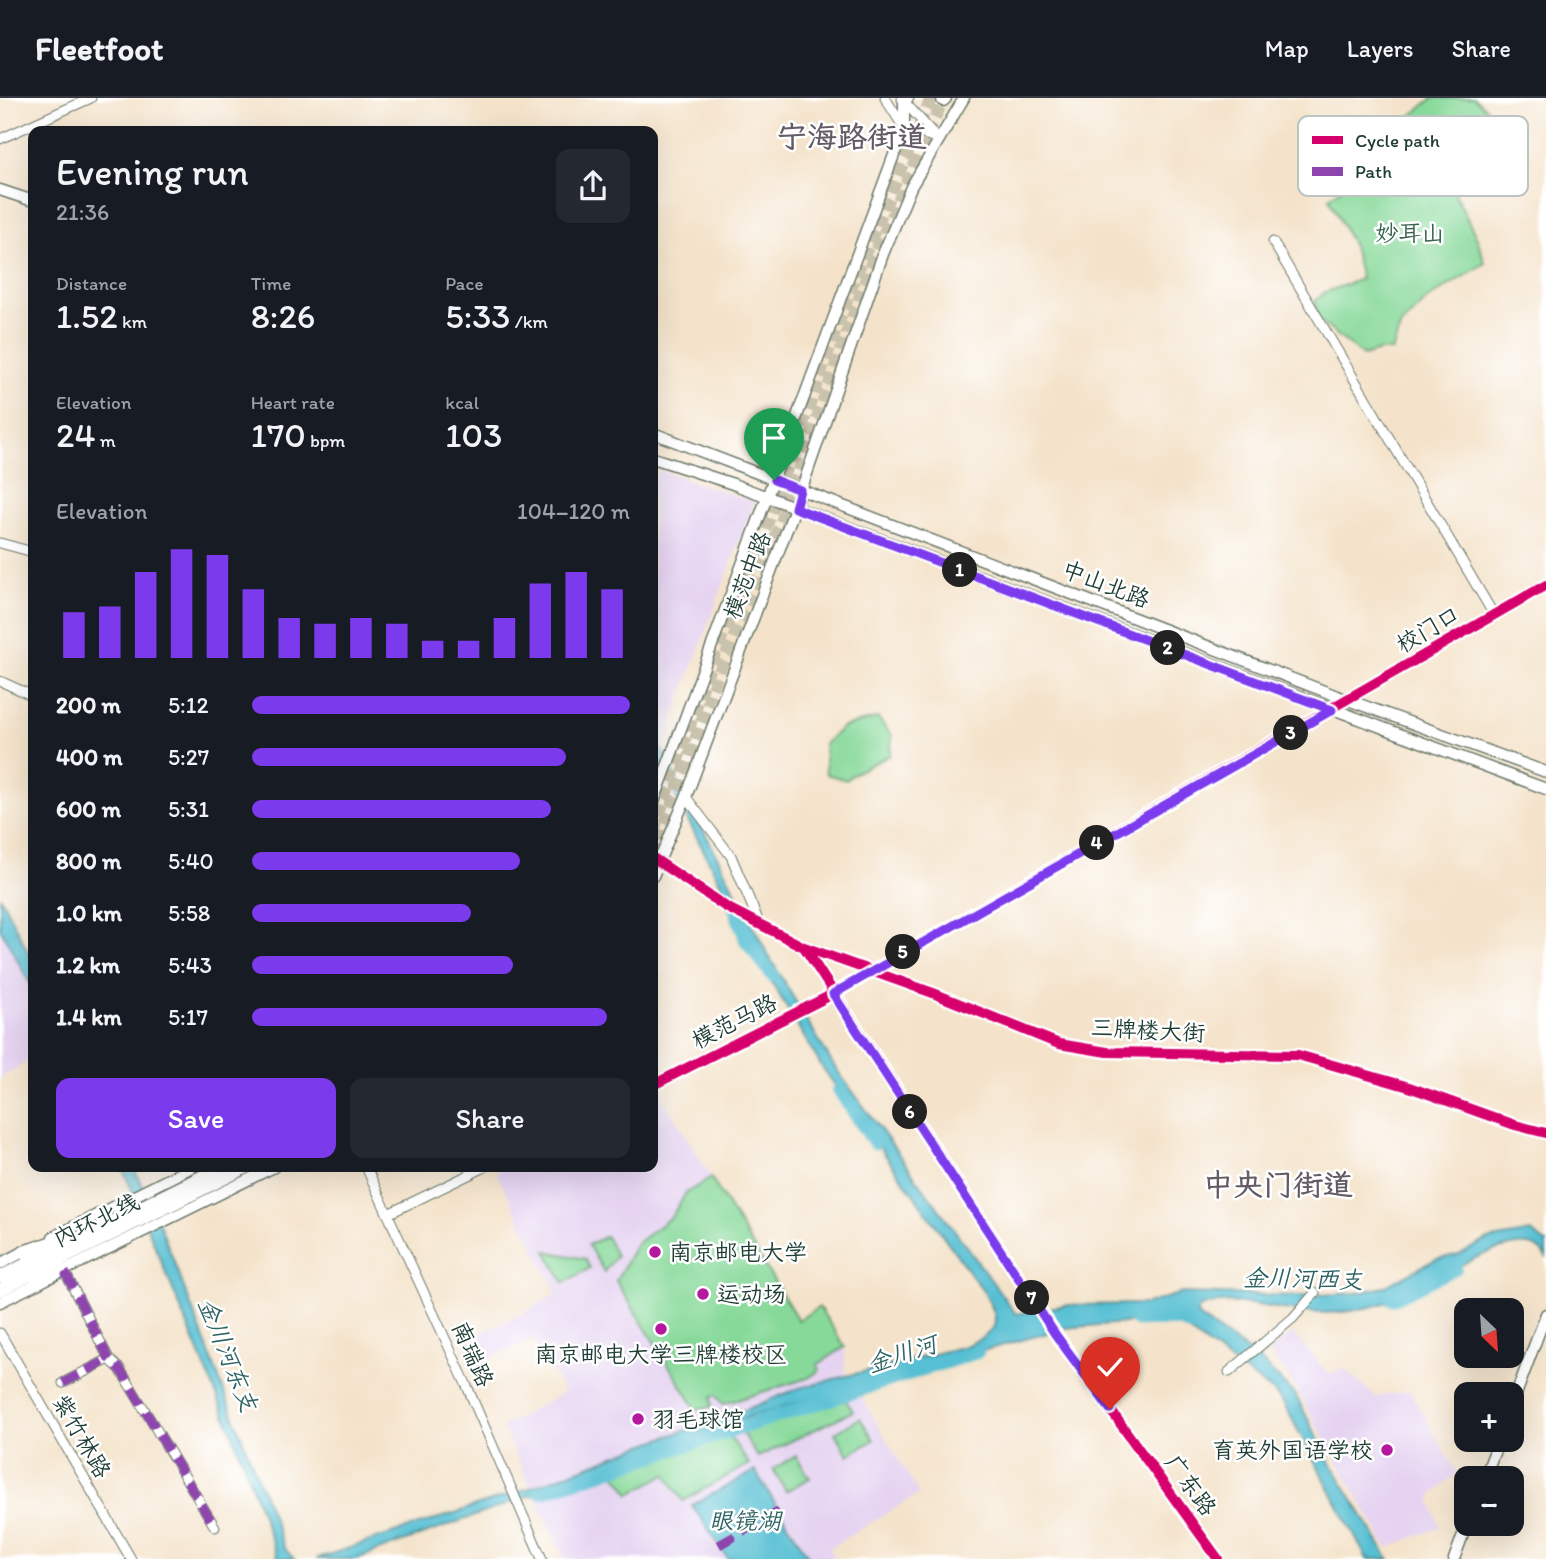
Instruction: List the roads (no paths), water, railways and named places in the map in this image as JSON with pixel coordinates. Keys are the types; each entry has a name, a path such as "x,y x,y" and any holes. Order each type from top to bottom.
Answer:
{"highway":[{"name":"内环北线","path":"0,1290 99,1242 167,1187 208,1172"},
{"name":"内环北线","path":"0,1277 120,1223 164,1210 237,1172"},
{"path":"24,1252 120,1223"},
{"path":"37,1283 99,1242"}],"main road":[{"name":"模范中路","path":"658,856 687,797 795,508 883,254 911,187 964,98"},
{"name":"模范中路","path":"658,789 904,128 905,100"},
{"path":"0,190 28,199"},
{"path":"0,199 28,205"},
{"name":"中山北路","path":"658,435 1349,700 1546,772"},
{"name":"中山北路","path":"658,460 795,508 1546,789"},
{"path":"167,1187 186,1172"},
{"path":"0,1302 65,1272 120,1223 178,1215 264,1172"},
{"path":"0,1264 24,1252"},
{"path":"1521,1382 1546,1314"},
{"path":"1454,1559 1463,1536"}],"street":[{"path":"29,126 91,98"},
{"path":"885,98 904,128 939,139"},
{"path":"905,100 939,139"},
{"path":"0,139 28,126"},
{"path":"1273,242 1494,615"},
{"path":"0,543 28,551"},
{"name":"校门口","path":"871,971 1332,710 1546,585"},
{"path":"0,681 28,694"},
{"path":"687,797 731,856 760,925"},
{"name":"三牌楼大街","path":"658,861 726,907 804,947 1059,1044 1107,1052 1298,1055 1409,1087 1515,1125 1546,1133"},
{"name":"广东路","path":"804,947 1055,1334 1218,1559"},
{"name":"模范马路","path":"658,1083 786,1019 871,971"},
{"name":"南瑞路","path":"368,1172 542,1559"},
{"path":"387,1214 475,1172"},
{"path":"65,1272 109,1359 120,1368 215,1527"},
{"path":"1229,1372 1293,1318 1315,1293"},
{"name":"紫竹林路","path":"0,1333 131,1559"},
{"path":"63,1383 109,1359"}],"water":[{"path":"658,742 767,953 834,1066 1016,1314 1066,1305 1146,1304 1182,1293 1301,1296 1356,1293 1384,1287 1436,1259 1458,1255 1487,1240 1531,1232 1546,1243 1546,1257 1537,1248 1529,1245 1494,1251 1474,1258 1398,1298 1364,1308 1316,1313 1222,1303 1208,1304 1197,1309 1198,1316 1260,1360 1296,1396 1329,1460 1389,1559 1367,1559 1284,1404 1275,1393 1171,1319 1065,1328 750,1416 356,1559 316,1559 533,1487 799,1388 965,1346 990,1332 995,1320 985,1294 822,1067 775,988 658,763"},
{"path":"0,896 28,952 28,980 0,928"},
{"path":"124,1172 135,1172 154,1210 285,1549 294,1559 278,1559 232,1432"},
{"name":"眼镜湖","path":"755,1471 810,1559 728,1559 692,1505"}],"waterway":[{"path":"734,905 746,940 773,976"},
{"path":"839,1090 875,1143"},
{"name":"金川河西支","path":"1392,1299 1455,1268"},
{"name":"金川河","path":"1136,1320 1181,1320 1191,1326"},
{"name":"金川河","path":"540,1492 977,1352"}],"tunnel":[{"path":"658,818 712,661 757,553 854,280 931,98"},
{"path":"658,844 718,674 773,545 874,255 943,100"}],"place":[{"name":"南京邮电大学","path":"655,1252"},
{"name":"运动场","path":"703,1294"},
{"name":"南京邮电大学三牌楼校区","path":"661,1329"},
{"name":"羽毛球馆","path":"638,1419"},
{"name":"育英外国语学校","path":"1387,1450"}],"district":[{"name":"宁海路街道","path":"852,137"},
{"name":"中央门街道","path":"1278,1185"}],"park label":[{"name":"妙耳山","path":"1410,233"}],"water label":[{"name":"金川河东支","path":"228,1355"}]}
